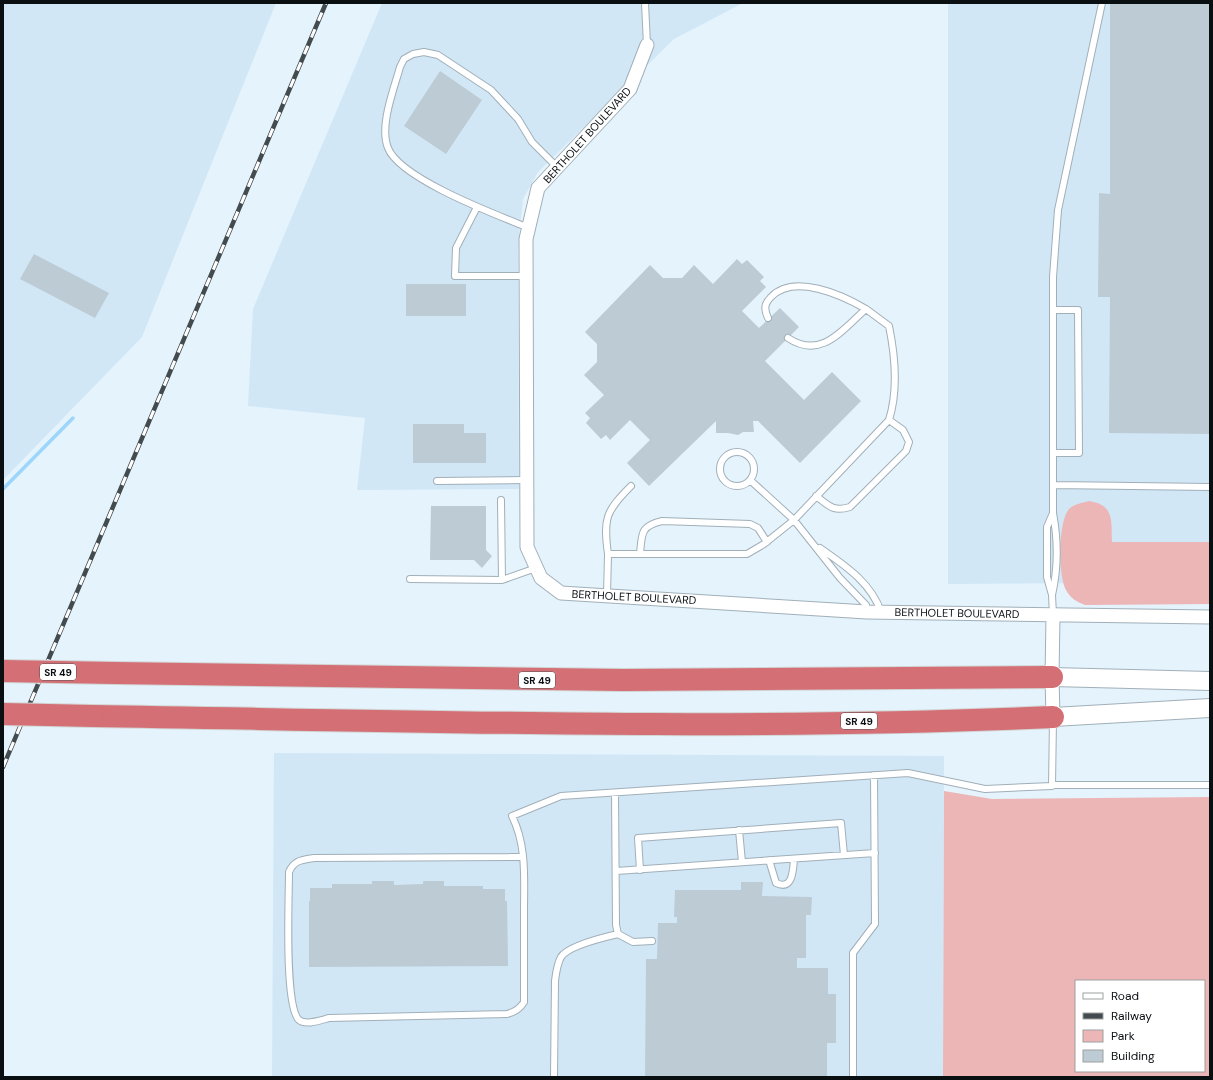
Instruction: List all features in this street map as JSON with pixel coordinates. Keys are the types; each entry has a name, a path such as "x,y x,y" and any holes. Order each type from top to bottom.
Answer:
{"highway":[{"name":"SR 49","path":"3,671 623,680 1052,677"},
{"name":"SR 49","path":"3,714 621,723 938,720 1053,717"}],"main road":[{"name":"SR 49","path":"1052,677 1210,682"},
{"name":"SR 49","path":"1053,717 1210,708"}],"street":[{"name":"BERTHOLET BOULEVARD","path":"647,46 630,89 538,188 526,239 527,547 541,578 561,593 867,612 1053,616 1210,617"},
{"path":"1053,616 1053,717"}],"lane":[{"path":"645,3 647,46"},
{"path":"1052,596 1056,577 1056,528 1053,513 1053,277 1058,210 1102,3"},
{"path":"529,228 477,207 420,178 394,158 388,147 385,130 400,67 404,59 413,54 424,52 438,55 491,90 518,119 532,142 558,168"},
{"path":"477,207 456,248 455,276 526,276"},
{"path":"608,554 747,554 767,542 794,520 889,420 894,404 893,345 889,326 851,300 804,286 788,286 776,291 766,302 765,310 768,318"},
{"path":"788,338 800,346 812,347 825,343 866,309"},
{"path":"1054,310 1078,310 1079,454 1054,453"},
{"path":"816,496 831,508 840,510 850,507 906,451 909,442 903,430 889,420"},
{"path":"737,452 748,455 754,464 754,470 750,480 740,486 730,484 725,480 720,470 726,455 737,452"},
{"path":"437,481 527,480"},
{"path":"750,480 794,520 815,544 840,578 866,605 867,612"},
{"path":"1054,485 1210,487"},
{"path":"607,595 608,554 605,532 606,520 612,506 631,486"},
{"path":"501,500 502,580"},
{"path":"1053,513 1047,527 1047,577 1052,596 1053,616"},
{"path":"640,554 642,532 650,524 662,521 750,524 758,528 767,542"},
{"path":"815,544 852,570 877,600 881,612"},
{"path":"410,579 502,580 536,568"},
{"path":"1052,785 1053,717"},
{"path":"524,858 314,858 296,862 289,872 289,962 291,999 295,1015 300,1021 305,1023 329,1018 507,1014 514,1012 524,1002 524,858 523,844 519,829 512,816 561,796 908,773 985,789 1052,785 1210,785"},
{"path":"853,1077 853,953 875,924 874,775"},
{"path":"615,793 616,925 618,934"},
{"path":"640,870 638,838 739,830 841,823 844,855"},
{"path":"739,830 742,862"},
{"path":"616,872 875,853"},
{"path":"769,860 776,883 785,885 789,884 792,879 794,859"},
{"path":"554,1077 555,981 561,956 569,950 597,939 618,934 633,942 652,941"}],"shaded area":[{"path":"3,3 276,3 142,337 3,480"},
{"path":"382,3 743,3 674,39 538,172 523,199 518,246 519,489 357,490 365,418 248,406 253,309"},
{"path":"948,3 1210,3 1210,582 948,584"},
{"path":"274,753 944,756 943,1077 272,1077"}],"green space":[{"path":"1089,501 1103,506 1110,515 1112,542 1210,542 1210,604 1085,605 1072,597 1066,590 1063,583 1060,549 1063,525 1065,516 1071,507"},
{"path":"944,791 992,799 1210,797 1210,1077 943,1077"}],"building":[{"path":"1110,3 1210,3 1210,434 1109,433 1110,297 1098,297 1099,193 1110,194"},
{"path":"440,71 482,100 446,154 404,126"},
{"path":"34,254 109,293 95,318 20,279"},
{"path":"737,259 742,264 747,260 764,277 760,281 766,287 742,311 759,328 780,308 799,327 765,361 804,400 832,372 861,401 800,463 758,421 753,421 754,432 743,432 738,435 716,433 716,421 649,486 627,463 650,440 630,420 610,440 606,435 601,439 586,423 590,418 585,413 604,395 584,375 597,362 597,344 585,332 650,265 663,278 682,278 694,265 713,284"},
{"path":"406,284 466,284 466,316 406,316"},
{"path":"413,424 464,424 464,433 486,433 486,463 413,463"},
{"path":"431,506 486,506 486,550 492,556 482,568 474,560 430,560"},
{"path":"372,881 394,881 394,885 423,884 423,881 444,881 444,886 483,886 483,889 505,889 505,901 507,901 508,966 309,967 310,888 332,888 332,884 372,884"},
{"path":"741,882 763,882 762,896 812,897 811,915 806,915 806,958 797,958 797,968 828,968 828,994 836,994 836,1043 827,1043 827,1077 645,1077 646,959 657,959 658,923 677,923 677,917 674,917 675,890 741,890"}],"waterway":[{"path":"3,489 73,418"}],"railway":[{"path":"3,767 326,3"}]}
